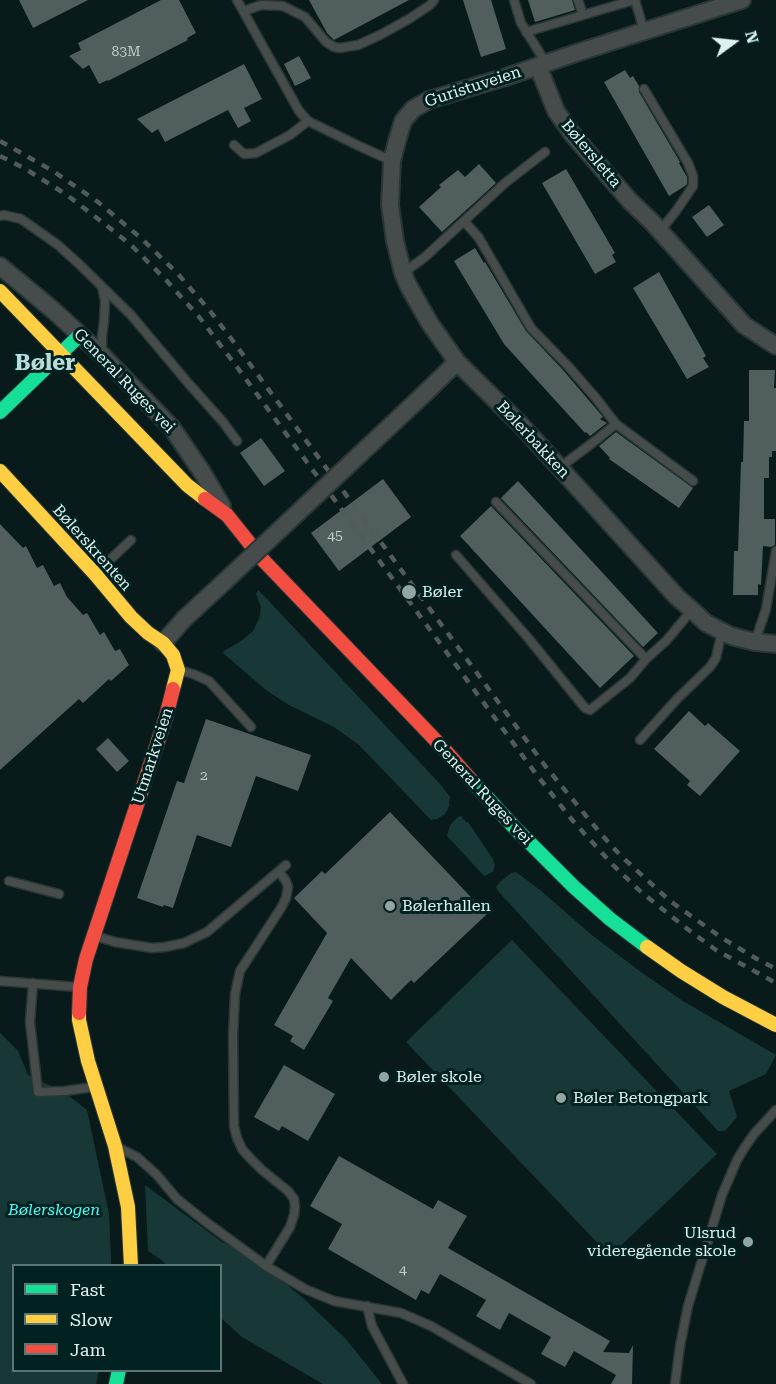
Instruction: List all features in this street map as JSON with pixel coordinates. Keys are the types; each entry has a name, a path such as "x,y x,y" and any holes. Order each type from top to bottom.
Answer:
{"main road":[{"name":"General Ruges vei","path":"0,291 187,485 227,515 262,560 444,750 513,826 574,887 610,919 681,971 723,997 776,1025"},
{"path":"0,412 80,334"},
{"name":"Bølerskrenten","path":"0,471 131,616 148,633 163,643"},
{"path":"163,643 172,655 178,670"},
{"name":"Utmarkveien","path":"131,1264 128,1207 115,1146 88,1061 79,1020 80,987 86,959 166,717 178,670"}],"street":[{"name":"Guristuveien","path":"392,161 403,121 413,108 429,100 742,0"},
{"name":"Bølersletta","path":"542,64 556,111 567,127 630,201 744,325 776,346"},
{"name":"Bølerbakken","path":"392,161 390,205 395,241 403,273 429,322 457,362 520,424 677,597 706,623 731,636 776,644"},
{"name":"General Ruges vei","path":"0,266 80,334 172,428 202,472 227,515"},
{"path":"163,643 184,619 457,362"}],"lane":[{"path":"237,0 299,111 308,121 392,161"},
{"path":"244,11 261,5 283,6 306,17 326,42 340,48 358,45 380,35 409,19 434,0"},
{"path":"514,0 521,23 542,64"},
{"path":"578,0 583,15"},
{"path":"526,32 635,0 644,31"},
{"path":"644,89 688,163 693,176 693,186 660,231"},
{"path":"234,146 244,154 256,153 290,135 308,121"},
{"path":"403,273 425,257 505,183 545,152"},
{"path":"0,216 21,219 41,232 72,258 132,315 224,422 237,441"},
{"path":"464,221 479,238 531,328 568,366 616,424 693,481"},
{"path":"102,287 105,301 102,355"},
{"path":"559,468 616,424"},
{"path":"496,502 646,659"},
{"path":"94,574 131,540"},
{"path":"755,642 766,609 776,550"},
{"path":"456,555 585,708 590,710 630,678 692,610"},
{"path":"640,740 710,667 716,658 722,631"},
{"path":"178,670 209,681 251,727"},
{"path":"94,936 152,948 184,943 207,932 286,865"},
{"path":"266,1266 290,1227 294,1215 294,1198 250,1158 242,1149 237,1138 234,1125 233,1036 235,994 240,971 282,908 286,898 288,887 279,872"},
{"path":"9,881 58,894"},
{"path":"0,981 80,987"},
{"path":"33,983 30,1022 38,1092 96,1086"},
{"path":"675,1384 688,1306 722,1195 745,1147 776,1110"},
{"path":"115,1146 137,1157 157,1175 177,1199 266,1266 305,1290 334,1301 401,1313 431,1326 531,1384"},
{"path":"367,1306 372,1326 404,1384"}],"green space":[{"path":"258,590 440,784 450,797 445,814 431,820 359,745 334,727 289,705 266,690 223,653 253,631 259,619 261,607 256,594"},
{"path":"461,816 468,822 493,859 495,865 493,872 484,876 447,836 450,825"},
{"path":"516,872 593,936 641,972 683,1001 776,1055 766,1074 729,1091 737,1117 725,1131 718,1131 498,891 496,887 500,882 511,873"},
{"name":"Bøler Betongpark","path":"512,940 717,1154 610,1256 406,1042"},
{"name":"Bølerskogen","path":"0,1033 18,1051 28,1075 65,1093 87,1110 109,1214 111,1264 12,1264 12,1372 99,1372 96,1384 0,1384"},
{"path":"145,1185 222,1242 253,1257 304,1299 345,1338 382,1384 323,1384 242,1337 222,1319 222,1264 166,1264 148,1251"}],"building":[{"path":"19,0 88,0 33,28"},
{"path":"161,0 179,0 196,33 187,38 188,40 99,84 89,65 83,69 69,56 81,50 78,43"},
{"path":"309,0 409,0 334,40 327,33"},
{"path":"463,0 491,0 506,49 481,57"},
{"path":"528,0 572,0 575,10 535,22"},
{"path":"299,56 311,78 295,86 284,64"},
{"path":"244,64 262,99 244,108 251,121 238,128 228,110 165,142 158,129 152,133 137,119"},
{"path":"625,70 630,78 633,76 639,86 639,92 687,177 687,184 669,196 604,82"},
{"path":"479,164 496,183 442,232 419,207 441,187 439,185 458,170 465,177"},
{"path":"566,169 615,253 612,255 616,262 595,274 542,183"},
{"path":"709,205 724,225 707,237 692,217"},
{"path":"475,248 526,331 603,417 600,419 607,423 590,436 504,344 454,261"},
{"path":"659,272 706,356 703,358 709,367 687,379 633,288"},
{"path":"749,370 775,370 776,451 772,451 772,457 769,457 769,478 764,478 764,519 775,519 775,545 763,546 761,585 758,584 758,595 733,595 734,551 738,551 744,421 749,421"},
{"path":"616,432 693,488 679,508 609,459 599,446"},
{"path":"261,438 285,471 264,486 240,453"},
{"path":"383,479 411,517 339,571 311,533"},
{"path":"518,481 658,633 643,647 501,498"},
{"path":"491,506 634,656 600,688 460,536"},
{"path":"0,524 23,548 26,546 37,568 43,565 54,586 60,583 67,597 83,615 87,613 100,635 104,632 115,651 120,649 129,665 111,681 109,679 83,703 79,699 0,770"},
{"path":"689,711 705,726 708,723 740,751 700,796 687,785 690,781 654,749"},
{"path":"206,719 311,755 298,791 256,776 231,847 197,835 173,908 164,905 163,907 137,898 177,781 184,783"},
{"path":"108,738 129,761 117,772 96,749"},
{"name":"Bølerhallen","path":"390,812 487,914 414,983 411,980 391,1000 351,958 328,998 333,1001 304,1050 290,1041 293,1036 274,1025 327,933 294,898 322,871 325,874"},
{"path":"284,1065 335,1094 308,1141 282,1126 279,1131 254,1117"},
{"path":"339,1156 433,1209 438,1200 467,1216 448,1248 610,1341 603,1352 629,1353 633,1345 632,1384 611,1384 616,1375 574,1351 565,1367 541,1354 551,1337 509,1313 500,1330 476,1316 486,1300 440,1274 429,1294 421,1290 416,1300 328,1249 342,1224 310,1206"}],"railway":[{"path":"0,141 53,171 98,202 142,239 178,274 230,337 546,767 601,834 620,855 670,901 722,938 776,969"},
{"path":"0,156 67,195 115,232 166,280 200,318 536,774 573,821 613,865 641,892 716,950 776,983"}],"traffic: fast":[{"path":"0,412 80,335"},
{"path":"472,781 574,887 610,919 647,947"},
{"path":"116,1384 119,1372"}],"traffic: slow":[{"path":"0,291 187,485 205,499"},
{"path":"0,471 95,574 131,617 163,643 173,655 178,670 173,689"},
{"path":"647,947 723,997 776,1025"},
{"path":"79,1013 88,1061 115,1146 128,1207 131,1264"}],"traffic: jam":[{"path":"205,499 227,515 263,560 472,781"},
{"path":"79,1013 80,987 86,959 166,717 173,689"}],"place":[{"name":"Bøler","path":"409,592"},
{"name":"Bølerhallen","path":"390,906"},
{"name":"Bøler skole","path":"384,1077"},
{"name":"Bøler Betongpark","path":"561,1098"},
{"name":"Ulsrud videregående skole","path":"748,1242"}],"district":[{"name":"Bøler","path":"45,364"}]}
